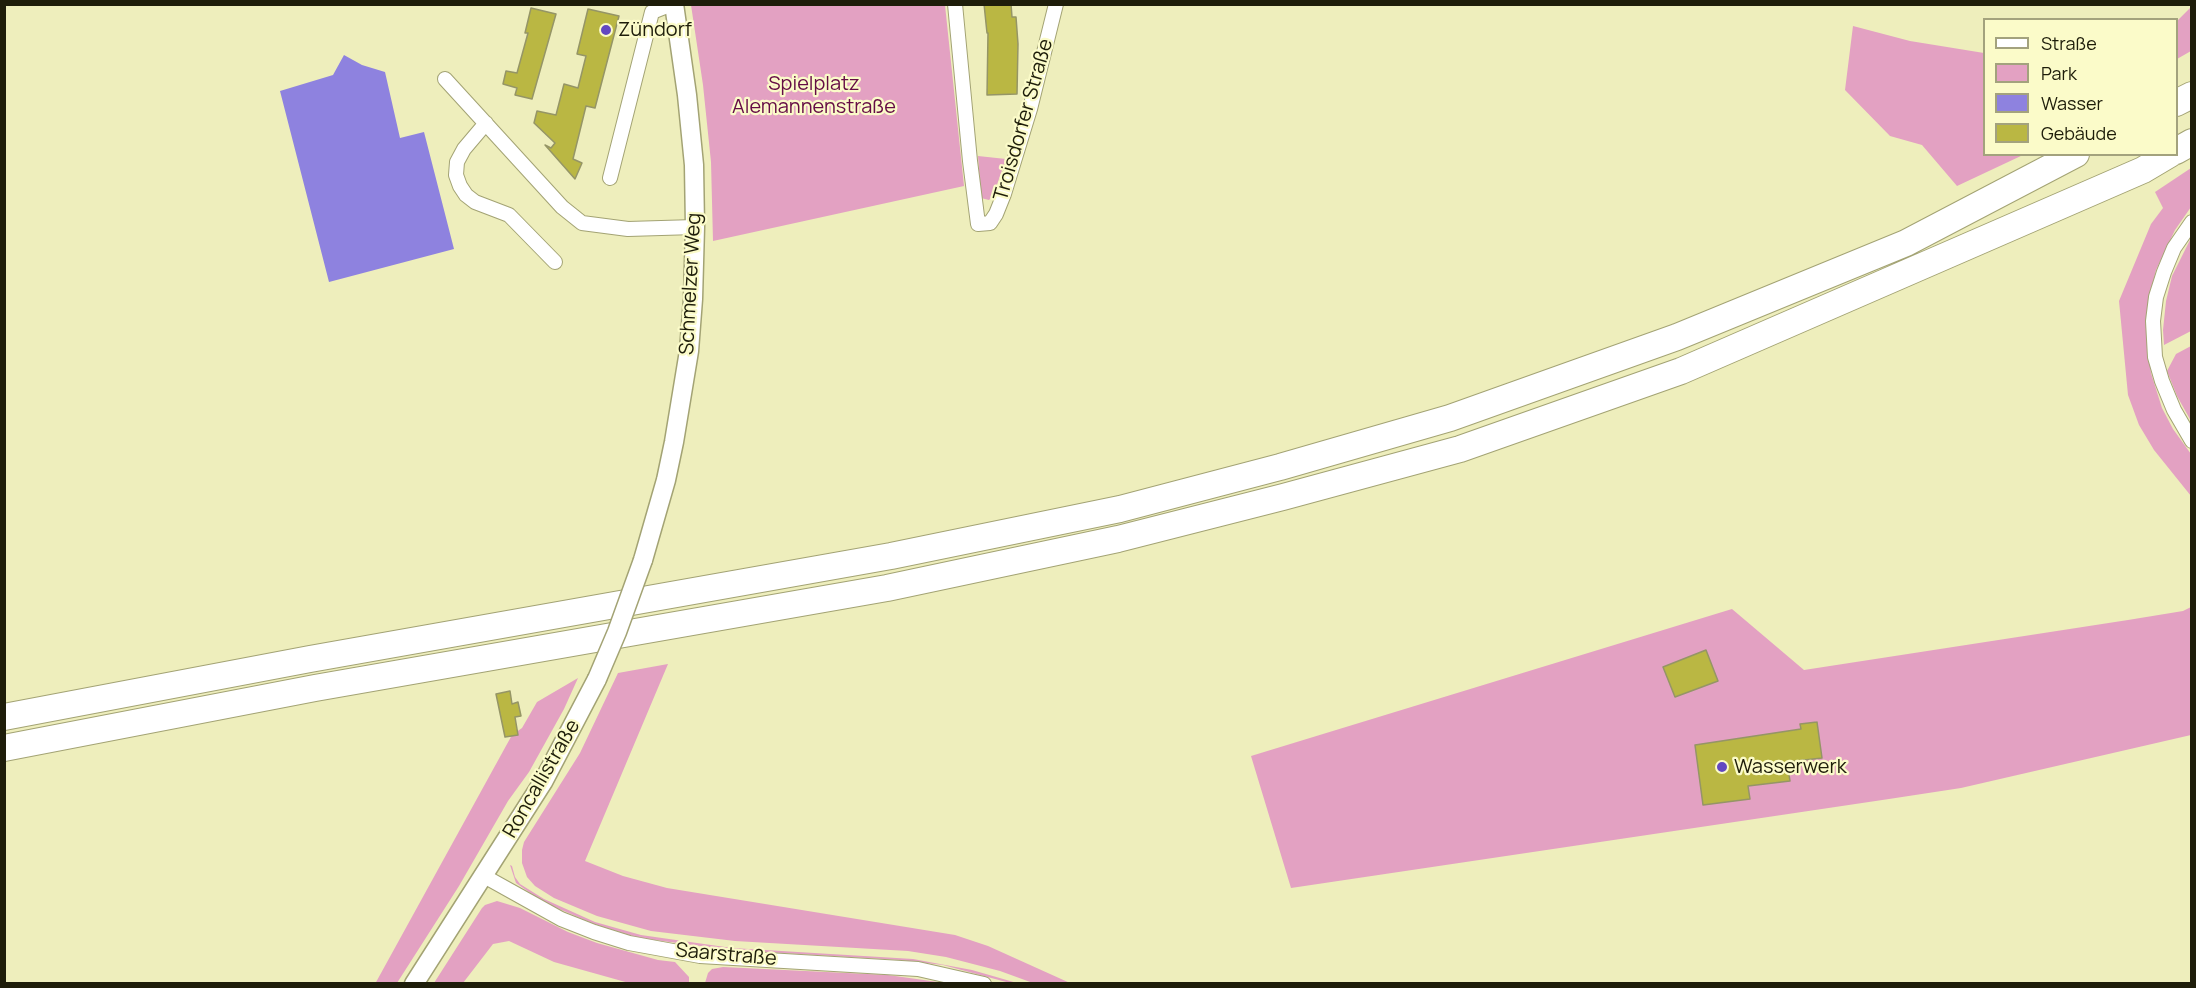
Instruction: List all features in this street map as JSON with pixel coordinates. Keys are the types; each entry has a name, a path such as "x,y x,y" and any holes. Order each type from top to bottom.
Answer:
{"highway":[{"path":"2178,102 2192,95"},
{"path":"2178,150 2192,142"},
{"path":"4,717 310,659 891,556 1120,509 1280,467 1450,418 1677,337 1906,243 2072,156"},
{"path":"4,748 315,688 887,588 1129,536 1461,449 1681,371 2143,170 2167,156"}],"street":[{"name":"Schmelzer Weg","path":"610,178 652,12 673,4 687,95 694,165 693,298 682,396 666,480 643,560"},
{"name":"Troisdorfer Straße","path":"955,4 978,224 990,223 1004,194 1030,109 1056,4"},
{"path":"445,79 562,207 582,223 628,229 695,227"},
{"path":"486,123 464,149 457,162 456,175 460,186 466,195 476,202 509,215 555,262"},
{"path":"2192,222 2174,248 2164,272 2156,297 2153,321 2155,357 2162,381 2174,410 2192,441"},
{"name":"Roncallistraße","path":"414,984 543,782 597,679 643,560"},
{"name":"Saarstraße","path":"482,875 561,919 628,943 700,956 918,969 984,984"}],"green space":[{"name":"Spielplatz Alemannenstraße","path":"691,5 945,5 964,186 713,241 711,162"},
{"path":"2191,7 2191,51 2178,58 2178,20"},
{"path":"1853,26 1910,41 1983,53 1983,156 2021,156 1957,186 1922,145 1890,136 1845,90"},
{"path":"978,156 1006,159 993,196 989,200 981,198"},
{"path":"2191,168 2191,207 2175,230 2156,270 2149,300 2146,335 2151,373 2162,408 2173,429 2191,454 2191,496 2154,450 2139,425 2128,395 2119,301 2151,224 2163,208 2155,192"},
{"path":"2191,238 2191,331 2164,345 2166,301 2172,276"},
{"path":"2191,346 2191,421 2177,396 2167,371 2176,354"},
{"path":"2191,607 2191,735 1961,788 1291,888 1251,756 1732,609 1804,670 2128,620 2183,611"},
{"path":"668,664 585,861 623,876 667,888 955,935 988,946 1070,983 1033,983 1000,971 946,957 908,951 735,941 651,931 597,916 554,898 535,886 527,877 522,863 524,842 580,753 618,673"},
{"path":"578,678 564,709 529,772 508,801 459,886 397,983 375,984 512,735 522,728 537,702"},
{"path":"510,865 520,884 544,899 595,922 641,935 732,948 913,959 972,970 1017,983 943,965 900,960 731,950 639,938 594,924 543,902 516,883"},
{"path":"497,901 520,908 568,932 597,943 658,960 675,962 689,977 689,983 629,983 554,962 509,941 493,944 463,983 434,983 482,908"},
{"path":"723,967 888,975 945,983 705,983 712,969"}],"water":[{"path":"344,55 362,65 385,72 400,138 424,132 454,249 329,282 280,91 333,75"}],"building":[{"path":"984,4 1011,4 1012,17 1016,17 1017,94 987,95 988,33"},
{"path":"531,8 556,14 532,99 515,95 517,88 503,84 506,71 517,73 528,33 525,33"},
{"path":"588,9 619,16 595,108 586,106 573,159 582,163 575,179 545,145 551,148 555,143 534,123 537,111 556,115 564,84 578,88 586,56 577,54"},
{"path":"1706,650 1718,681 1675,697 1663,667"},
{"path":"510,691 512,704 518,702 521,716 515,717 518,735 505,737 496,694"},
{"name":"Wasserwerk","path":"1817,722 1822,758 1787,762 1790,781 1748,786 1750,799 1703,805 1695,745 1801,729 1800,724"}],"place":[{"name":"Zündorf","path":"606,30"},
{"name":"Wasserwerk","path":"1722,767"}]}
